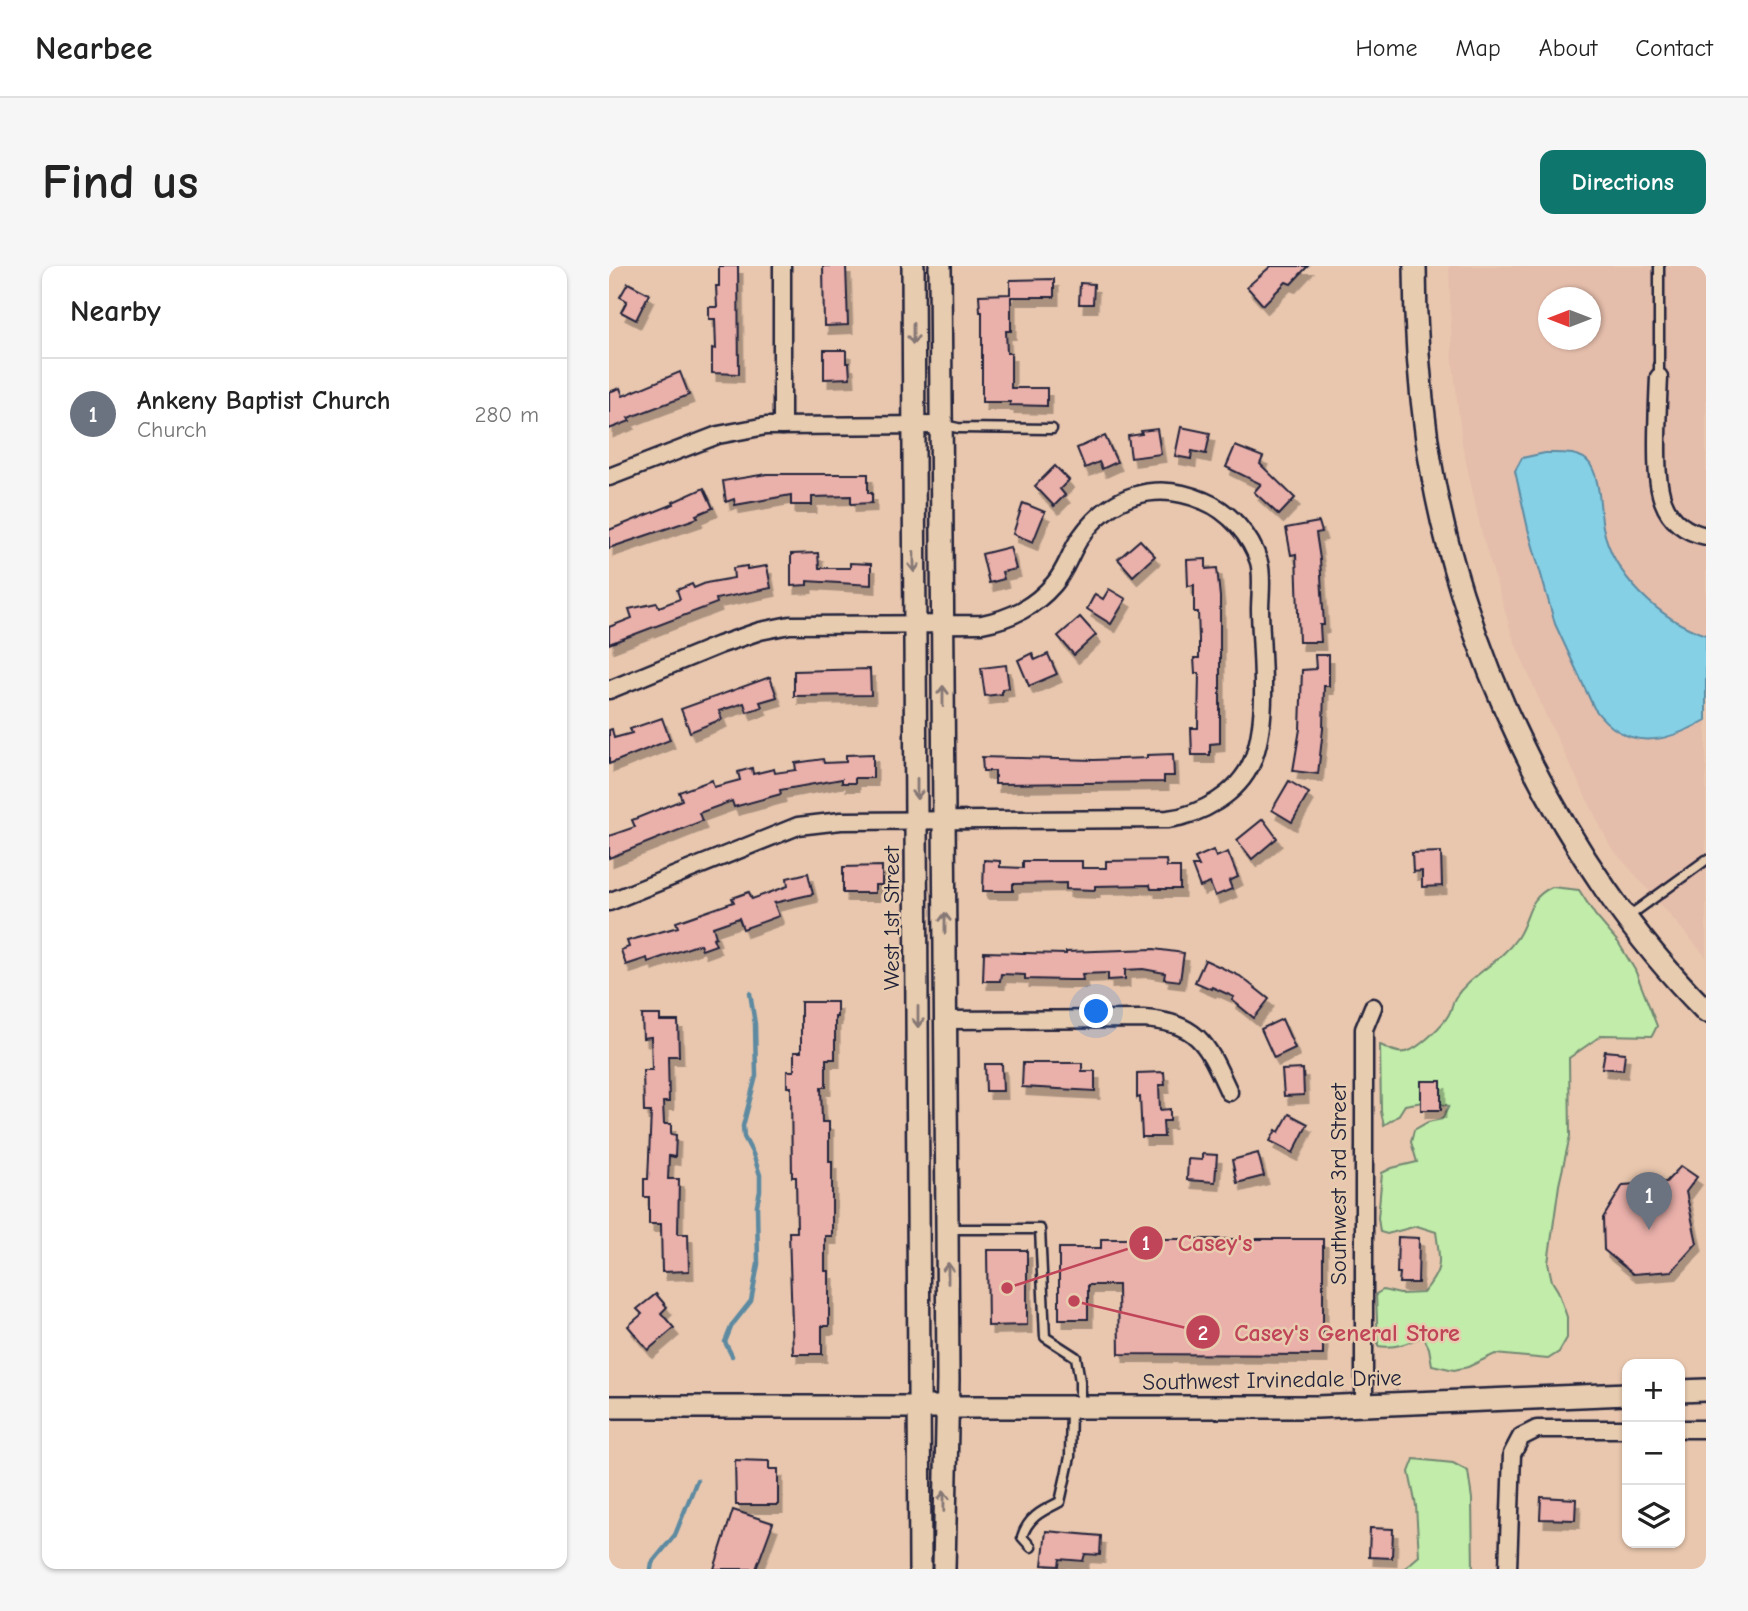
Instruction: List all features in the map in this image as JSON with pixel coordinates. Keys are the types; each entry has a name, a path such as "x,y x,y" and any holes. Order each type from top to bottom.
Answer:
{"main road":[{"name":"West 1st Street","path":"913,266 920,1569"},
{"path":"940,266 947,1229 944,1569"},
{"path":"1415,266 1421,388 1437,494 1467,604 1509,715 1533,769 1598,879 1626,918 1706,1012"},
{"path":"1685,1391 1706,1390"},
{"name":"Southwest Irvinedale Drive","path":"609,1407 1364,1406 1622,1394"}],"street":[{"path":"782,266 782,426"},
{"path":"1659,377 1657,484 1665,507 1672,517 1693,533 1706,536"},
{"path":"609,477 718,435 766,426 941,425"},
{"path":"609,691 760,631 790,625 916,626 982,624 1000,620 1029,608 1062,575 1078,540 1098,516 1125,498 1154,490 1175,492 1206,501 1233,521 1247,537 1260,564 1262,706 1259,738 1251,764 1235,785 1213,804 1186,817 1168,819 841,821 798,826 609,902"},
{"name":"Southwest 3rd Street","path":"1364,1406 1364,1029 1373,1007"},
{"path":"944,1020 1143,1018 1175,1023 1197,1035 1210,1051 1229,1092"},
{"path":"1508,1569 1513,1454 1521,1437 1537,1429 1622,1429"},
{"path":"1685,1429 1706,1429"}],"lane":[{"path":"1659,266 1659,377"},
{"path":"941,425 958,428 1052,429"},
{"path":"1626,918 1706,860"},
{"path":"947,1229 1040,1229 1045,1337 1076,1357 1080,1381 1070,1457 1060,1502 1036,1514 1025,1524 1022,1537 1031,1547"}],"shaded area":[{"path":"1449,266 1706,266 1706,957 1610,846 1547,718 1513,638 1482,535 1462,443 1452,354"}],"green space":[{"path":"1552,887 1579,890 1595,915 1618,942 1635,970 1657,1026 1652,1036 1602,1035 1569,1058 1570,1136 1559,1185 1548,1263 1552,1281 1567,1317 1567,1338 1559,1352 1548,1359 1495,1354 1468,1367 1454,1370 1432,1365 1429,1348 1423,1336 1396,1346 1378,1346 1376,1294 1383,1290 1400,1294 1423,1293 1439,1264 1436,1232 1417,1226 1387,1234 1380,1232 1378,1218 1382,1173 1417,1162 1411,1142 1414,1130 1428,1122 1442,1119 1449,1106 1429,1101 1405,1105 1398,1116 1384,1125 1381,1112 1380,1045 1405,1052 1417,1047 1430,1036 1446,1018 1461,990 1510,947 1533,903"},
{"path":"1414,1459 1453,1463 1468,1471 1472,1499 1473,1569 1404,1569 1419,1556 1416,1506 1409,1472"}],"water":[{"path":"1545,453 1575,455 1590,464 1596,478 1608,545 1628,579 1641,594 1672,619 1706,635 1706,720 1675,734 1646,740 1619,732 1594,708 1555,624 1515,471 1522,458"}],"building":[{"path":"719,266 738,266 739,374 712,373 712,348 716,349 715,319 709,319 709,307 717,307"},
{"path":"823,266 846,266 848,325 824,326"},
{"path":"1271,266 1308,266 1291,284 1286,282 1263,305 1247,287"},
{"path":"1054,279 1054,297 1011,297 1011,331 1006,331 1007,353 1011,353 1011,388 1047,388 1047,406 982,402 982,312 979,295 1010,294 1010,280"},
{"path":"628,283 649,294 636,320 621,312 627,301 620,297"},
{"path":"1080,283 1094,284 1093,304 1079,304"},
{"path":"824,350 846,350 850,378 824,379"},
{"path":"680,372 689,395 628,418 630,421 609,429 609,392 620,388 623,396"},
{"path":"1181,427 1210,433 1206,454 1192,451 1191,459 1175,456"},
{"path":"1157,429 1161,454 1131,458 1128,436"},
{"path":"1105,436 1117,462 1102,469 1099,462 1085,468 1077,448"},
{"path":"1235,446 1263,457 1260,464 1295,498 1279,515 1254,492 1261,484 1226,467"},
{"path":"1055,466 1069,480 1060,489 1065,495 1054,506 1035,486"},
{"path":"767,474 868,474 868,493 872,493 872,503 851,504 851,496 812,497 812,505 791,505 791,495 735,505 734,499 726,502 723,481"},
{"path":"704,488 713,508 696,515 698,518 609,548 609,530 674,504 673,502"},
{"path":"1023,503 1045,512 1033,542 1013,534"},
{"path":"1319,522 1322,532 1316,533 1324,625 1320,625 1321,642 1299,642 1296,554 1291,555 1286,528"},
{"path":"1140,540 1155,556 1133,576 1118,559"},
{"path":"1010,547 1016,569 1002,572 1004,579 989,583 982,554"},
{"path":"818,553 819,568 850,568 850,563 871,564 871,585 807,581 807,585 791,586 791,554"},
{"path":"1206,559 1206,569 1217,568 1220,597 1220,743 1210,744 1210,755 1192,755 1191,728 1198,728 1199,673 1195,673 1194,658 1199,658 1199,639 1198,612 1194,612 1194,585 1188,586 1187,560"},
{"path":"747,566 747,569 767,566 771,588 716,599 717,603 609,644 609,627 632,618 629,609 657,603 659,607 680,599 677,590 692,584 694,588 734,578 733,568"},
{"path":"1109,589 1126,599 1111,624 1087,609 1095,594 1103,599"},
{"path":"1080,617 1096,635 1074,655 1058,636"},
{"path":"1032,653 1035,660 1048,654 1057,674 1029,686 1018,660"},
{"path":"1315,655 1329,655 1329,686 1324,686 1318,774 1293,771 1300,729 1302,670 1316,669"},
{"path":"1006,665 1009,688 1002,689 1002,694 985,696 981,668"},
{"path":"870,669 871,695 794,696 794,671"},
{"path":"770,677 777,697 760,702 762,707 747,712 744,703 719,711 722,719 690,732 681,709"},
{"path":"662,718 670,740 609,764 609,730 612,729 614,738 632,733 630,729"},
{"path":"873,754 873,778 855,778 855,783 842,783 842,779 780,790 781,794 734,807 732,801 699,813 702,821 609,858 609,836 635,827 632,820 682,800 679,792 712,780 714,787 740,780 738,772 752,768 753,774 774,769 775,773 796,770 795,763 823,759 824,763 846,762 846,755"},
{"path":"1173,754 1174,776 1164,776 1164,782 995,784 995,771 983,771 982,757 1094,760"},
{"path":"1289,781 1309,793 1292,822 1272,810"},
{"path":"1263,819 1277,838 1252,859 1237,840"},
{"path":"1213,850 1216,857 1228,852 1238,877 1229,881 1232,889 1215,896 1210,883 1200,887 1192,866 1199,866 1195,858"},
{"path":"1441,852 1442,886 1422,887 1422,871 1413,872 1412,853"},
{"path":"984,860 1000,861 1000,867 1023,868 1023,861 1082,861 1082,868 1106,868 1106,861 1166,860 1167,867 1180,867 1180,889 1151,889 1150,885 1095,886 1095,890 1066,889 1066,883 1013,884 1013,891 983,891"},
{"path":"882,866 882,885 875,885 875,893 843,893 843,867"},
{"path":"808,873 813,894 774,903 779,916 743,929 739,918 713,927 716,945 702,950 700,944 648,962 647,958 626,965 621,950 629,947 627,941 678,927 676,922 734,902 732,898 749,892 752,899 788,886 787,878"},
{"path":"1154,949 1184,953 1180,981 1164,979 1165,973 1143,969 1125,970 1125,979 1108,980 1108,973 1082,974 1083,980 1025,979 1025,975 1001,974 1000,981 983,981 984,952 1066,954"},
{"path":"1205,960 1240,976 1269,999 1254,1018 1232,1000 1234,997 1195,982"},
{"path":"801,1002 837,1002 835,1059 826,1059 826,1087 821,1087 822,1122 829,1122 829,1161 832,1161 832,1236 825,1236 825,1271 829,1271 829,1326 822,1326 822,1354 793,1354 789,1232 797,1232 796,1177 792,1177 791,1087 787,1087 787,1071 794,1071 794,1052 801,1052"},
{"path":"642,1015 660,1015 660,1021 678,1021 679,1056 668,1056 669,1102 663,1102 664,1124 671,1124 671,1134 676,1135 675,1157 669,1156 668,1179 679,1179 678,1234 688,1234 689,1271 662,1272 661,1224 649,1224 649,1197 644,1197 644,1179 648,1179 651,1112 644,1112 643,1070 652,1070 651,1037 643,1038"},
{"path":"1282,1019 1295,1048 1274,1058 1261,1029"},
{"path":"1605,1051 1625,1053 1623,1070 1602,1068"},
{"path":"1023,1063 1082,1063 1082,1071 1095,1071 1095,1091 1022,1087"},
{"path":"985,1064 1002,1064 1003,1091 986,1091"},
{"path":"1303,1069 1304,1095 1284,1096 1282,1070"},
{"path":"1164,1072 1165,1085 1159,1085 1160,1110 1170,1109 1170,1121 1163,1121 1164,1137 1142,1137 1137,1073"},
{"path":"1421,1081 1441,1081 1441,1110 1421,1110"},
{"path":"1289,1114 1308,1124 1293,1153 1270,1141 1276,1130 1279,1132"},
{"path":"1258,1153 1264,1176 1237,1183 1232,1160"},
{"path":"1202,1154 1217,1155 1215,1182 1187,1180 1188,1159 1202,1160"},
{"path":"1681,1166 1697,1177 1686,1192 1697,1243 1672,1271 1633,1274 1604,1250 1603,1218 1623,1185 1666,1182"},
{"path":"1398,1237 1419,1238 1418,1283 1399,1283"},
{"path":"1101,1239 1323,1239 1323,1355 1119,1354 1118,1285 1088,1285 1088,1319 1059,1319 1059,1248 1101,1248"},
{"path":"987,1250 1027,1250 1027,1325 988,1326"},
{"path":"656,1294 667,1307 661,1313 674,1328 648,1350 628,1326 642,1314 637,1309"},
{"path":"735,1460 769,1461 769,1469 778,1469 778,1505 736,1505"},
{"path":"1541,1497 1576,1499 1575,1520 1540,1519"},
{"path":"733,1510 773,1523 756,1569 714,1569"},
{"path":"1370,1528 1393,1529 1392,1558 1369,1557"},
{"path":"1046,1531 1101,1536 1100,1555 1085,1554 1083,1561 1060,1559 1059,1566 1042,1565"}],"waterway":[{"path":"732,1356 725,1342 732,1325 751,1301 758,1264 757,1205 760,1175 744,1137 743,1126 756,1076 755,1024 750,993"},
{"path":"651,1569 652,1563 675,1535 697,1480"}],"place":[{"name":"Ankeny Baptist Church","path":"1649,1230"},
{"name":"Casey's","path":"1007,1288"},
{"name":"Casey's General Store","path":"1074,1301"}]}
